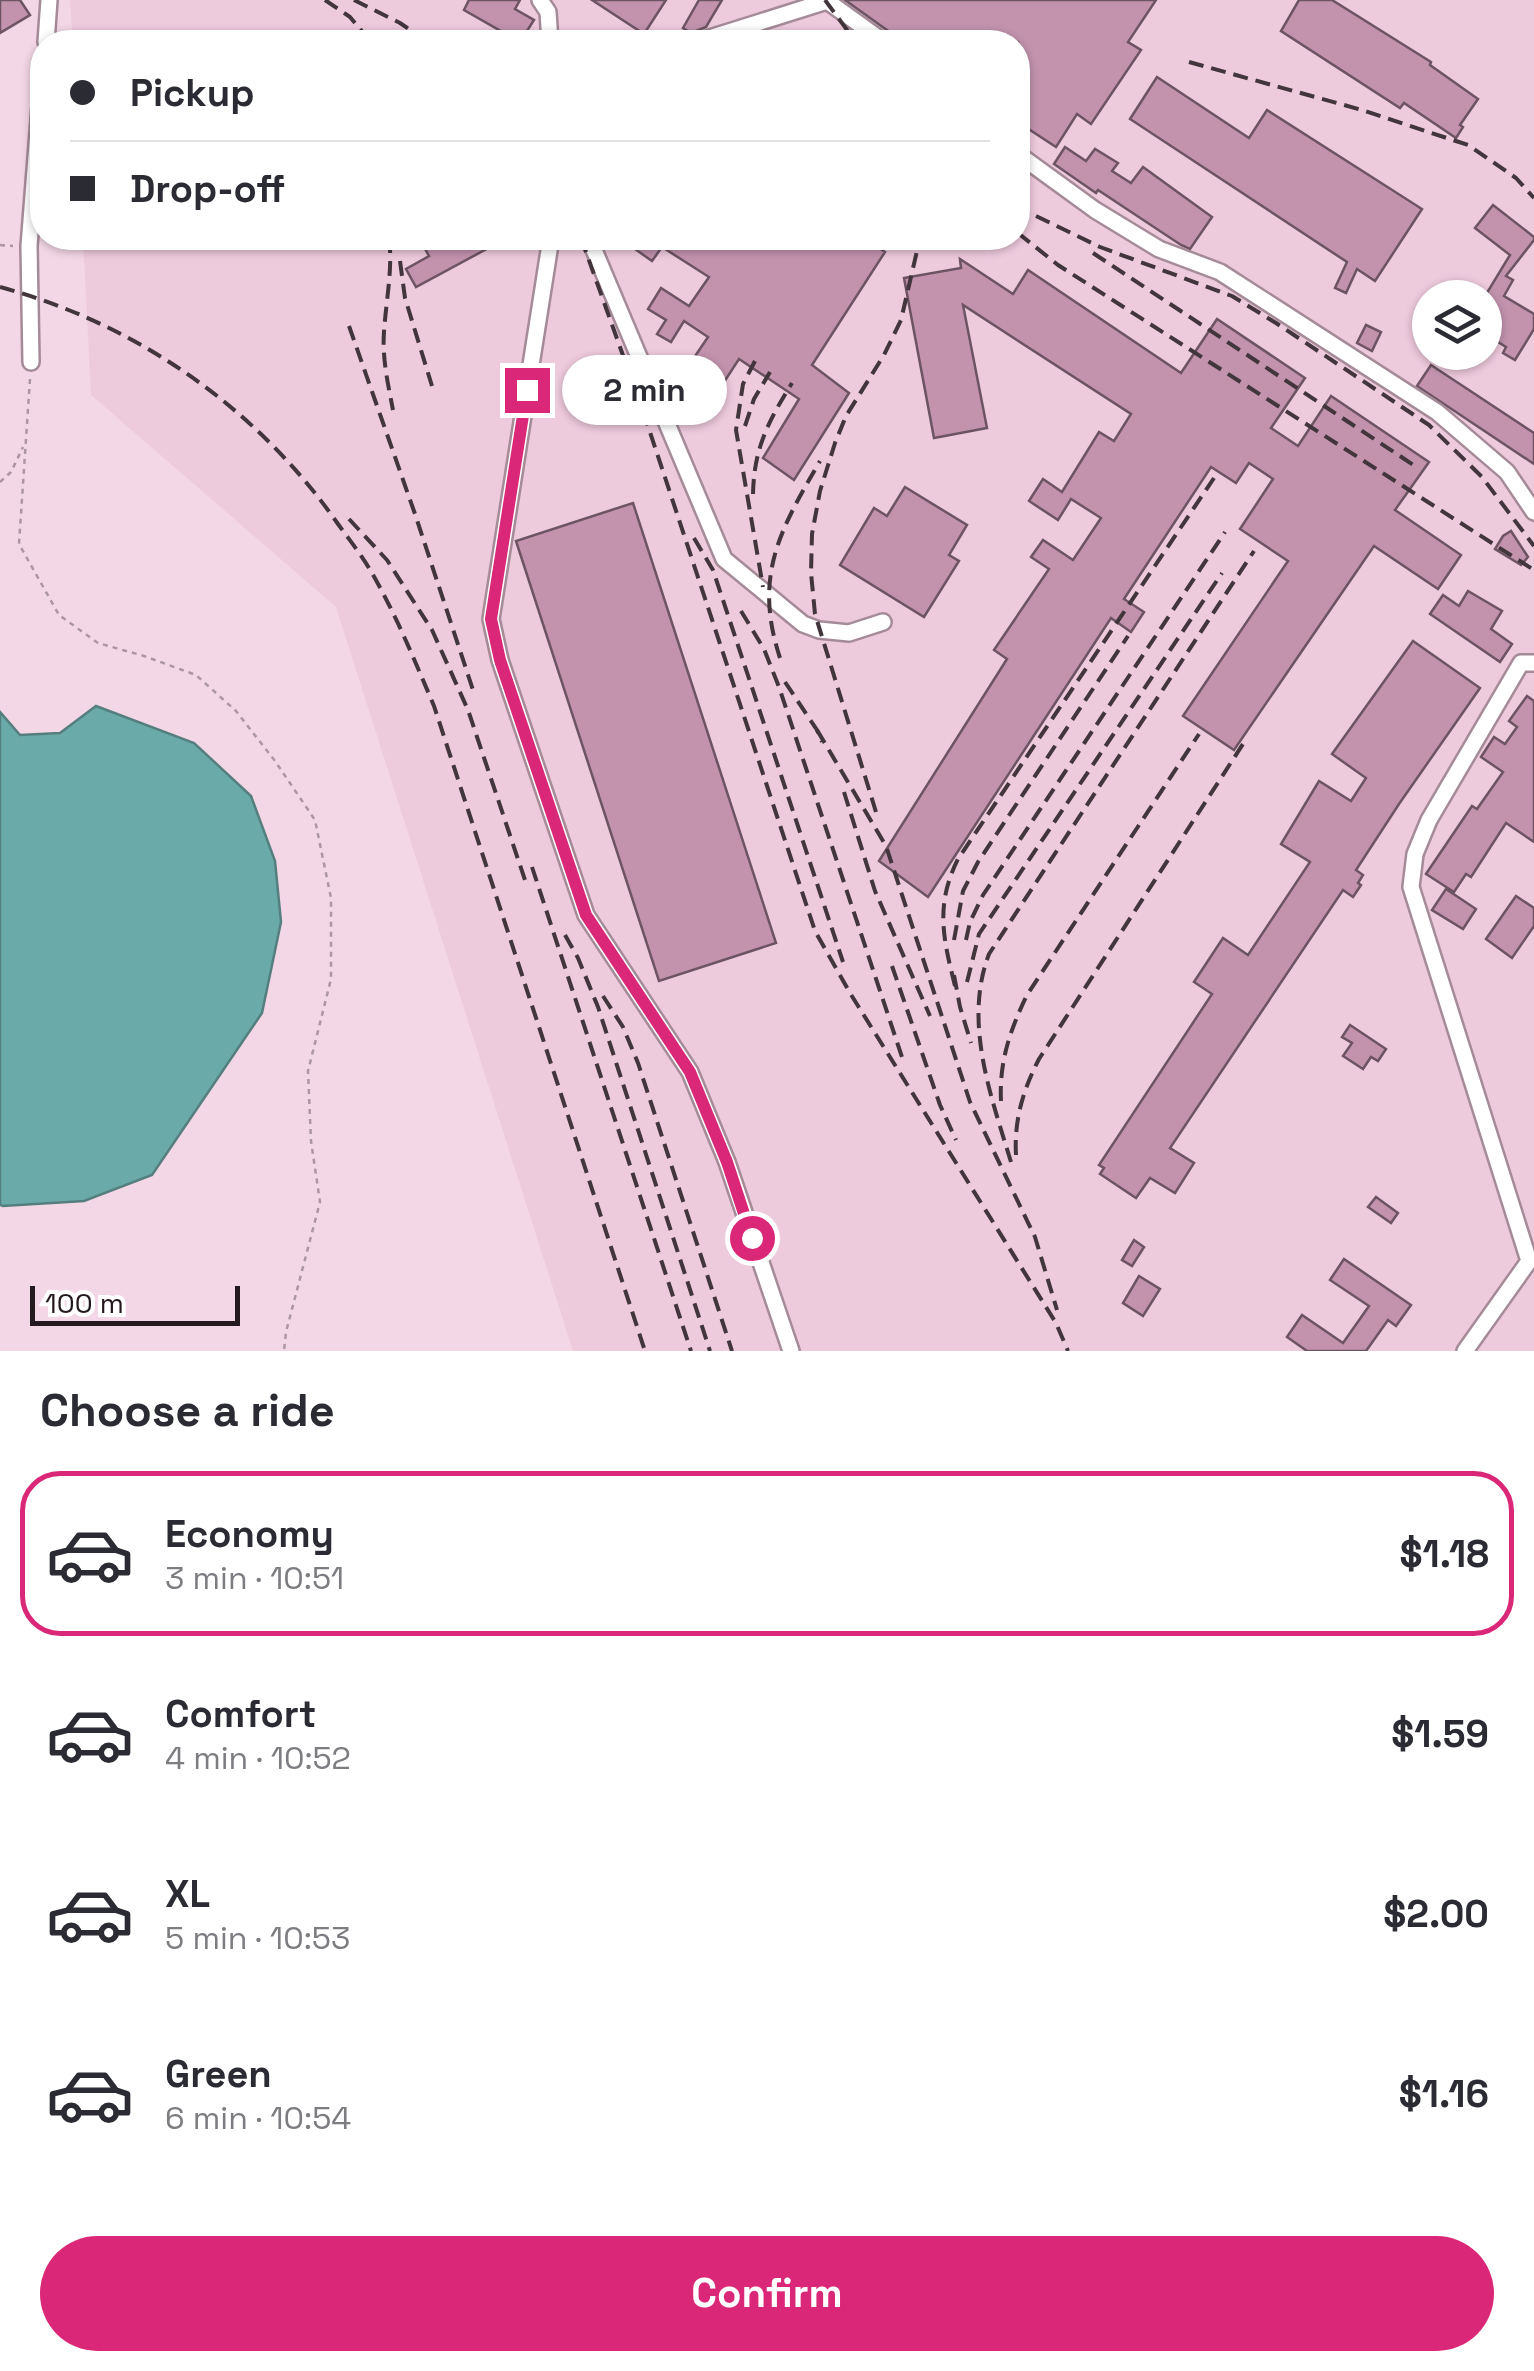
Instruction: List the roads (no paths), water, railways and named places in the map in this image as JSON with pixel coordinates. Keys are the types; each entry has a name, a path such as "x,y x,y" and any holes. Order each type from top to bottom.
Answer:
{"lane":[{"path":"47,30 49,0"},
{"path":"540,0 548,12 549,30"},
{"path":"735,30 827,1 867,30"},
{"path":"1030,163 1095,210 1159,249 1220,272 1438,412 1508,472 1534,512"},
{"path":"30,233 32,362"},
{"path":"549,250 491,619 500,660 586,915 690,1072 727,1162 791,1351"},
{"path":"594,250 724,558 803,624 849,633 883,622"},
{"path":"1466,1351 1531,1261 1411,887 1415,854 1429,820 1521,663 1534,663"}],"railway":[{"path":"325,0 361,30"},
{"path":"354,0 410,30"},
{"path":"825,0 847,30"},
{"path":"1189,62 1362,110 1468,145 1516,178 1534,198"},
{"path":"1036,216 1100,247 1232,296 1276,323 1429,425 1482,477 1534,546"},
{"path":"1030,243 1058,265 1534,570"},
{"path":"390,250 384,342 393,410"},
{"path":"585,250 645,417 815,931 1056,1323 1068,1351"},
{"path":"876,812 815,614 812,534 835,443 846,416 901,320 917,250"},
{"path":"1093,253 1415,466"},
{"path":"400,261 405,298 432,386"},
{"path":"0,287 99,323 190,376 270,443 306,482 369,568 434,706 645,1351"},
{"path":"349,326 475,696"},
{"path":"755,361 743,384 736,430 763,587"},
{"path":"745,426 754,399 770,372"},
{"path":"753,494 764,436 792,383"},
{"path":"780,658 772,629 770,578 783,532 820,461"},
{"path":"955,986 943,922 946,892 958,859 1214,478"},
{"path":"349,519 387,560 432,630 468,710 527,886"},
{"path":"966,940 983,895 1225,532"},
{"path":"694,538 713,570 843,962"},
{"path":"1011,1162 988,1085 979,1032 982,980 989,954 1254,551"},
{"path":"967,982 979,934 1222,573"},
{"path":"741,611 764,649 779,687 903,1060"},
{"path":"954,940 963,891 978,862 1128,636"},
{"path":"785,682 822,742"},
{"path":"817,730 886,846 970,1102 1035,1237 1057,1310"},
{"path":"1001,1101 1007,1046 1027,995 1199,734"},
{"path":"1016,1155 1021,1106 1039,1059 1243,744"},
{"path":"844,792 875,891 930,1016"},
{"path":"532,867 691,1351"},
{"path":"565,935 598,1007 710,1351"},
{"path":"892,966 956,1140"},
{"path":"954,975 971,1043"},
{"path":"603,996 623,1027 638,1063 732,1351"}]}
